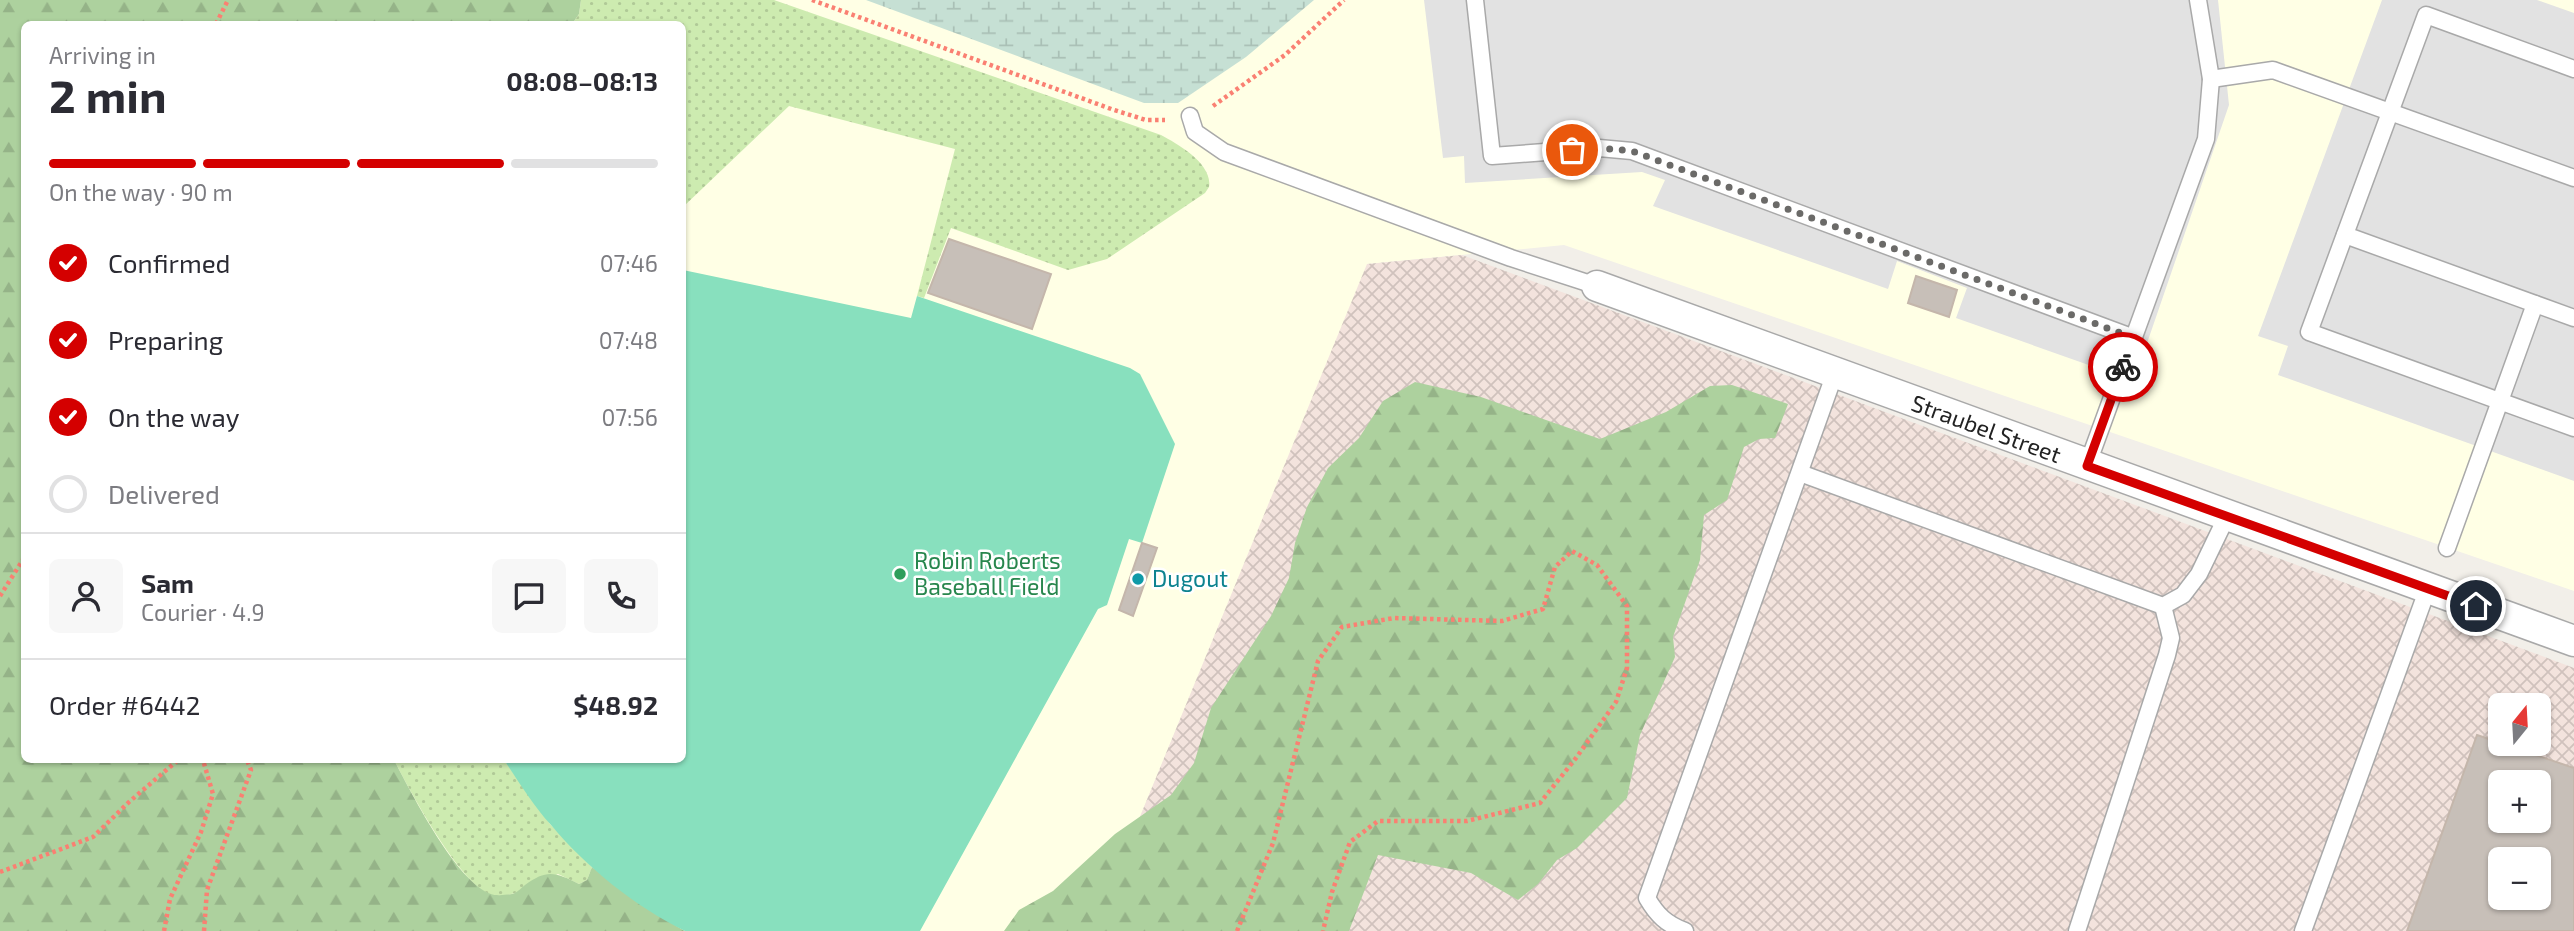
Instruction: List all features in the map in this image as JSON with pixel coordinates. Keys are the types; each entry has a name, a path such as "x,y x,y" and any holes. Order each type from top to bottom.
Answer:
{"street":[{"name":"Straubel Street","path":"1597,286 2087,466 2574,640"}],"lane":[{"path":"1475,0 1492,156 1599,148 1632,151 2134,338"},
{"path":"2087,466 2206,139 2210,79 2198,0"},
{"path":"2574,69 2426,15 2309,332 2574,428"},
{"path":"2210,79 2273,70 2574,178"},
{"path":"1190,116 1195,132 1224,152 1498,253 1597,286"},
{"path":"2345,235 2574,318"},
{"path":"2447,548 2535,304"},
{"path":"1685,931 1658,917 1647,898 1835,373"},
{"path":"1800,472 2163,606"},
{"path":"2163,606 2183,594 2199,574 2227,516"},
{"path":"2303,931 2428,588"},
{"path":"2077,931 2167,655 2171,638 2163,606"}],"path":[{"path":"218,21 228,0"},
{"path":"812,0 1146,120 1171,120 1208,110 1285,55 1344,0"},
{"path":"1237,931 1273,843 1318,661 1342,627 1394,618 1502,621 1543,609 1555,567 1572,551 1597,565 1627,606 1627,668 1616,702 1576,758 1540,803 1467,821 1378,821 1350,842 1332,892 1323,931"},
{"path":"0,596 21,563"},
{"path":"0,872 93,838 175,763"},
{"path":"164,931 170,899 201,832 213,794 204,763"},
{"path":"204,931 207,890 251,769 248,763"}],"shaded area":[{"path":"0,0 2574,0 2574,591 1564,245 1368,264 1093,931 0,931"},
{"path":"1424,0 2218,0 2229,105 2134,381 1956,318 1967,288 1897,261 1888,289 1653,206 1665,180 1642,172 1465,183 1464,156 1443,158"},
{"path":"2382,0 2537,0 2574,13 2574,481 2278,375 2288,346 2258,336"},
{"path":"1462,255 2574,668 2574,931 1093,931 1367,264"}],"green space":[{"path":"0,0 581,0 579,14 574,21 21,21 21,763 396,763 449,855 477,886 493,895 516,893 545,874 564,877 579,884 587,880 592,867 654,913 685,931 0,931"},
{"path":"581,0 774,0 1161,135 1185,149 1200,163 1206,170 1209,187 1205,193 1107,259 1068,270 951,228 924,298 917,296 955,149 789,106 686,204 686,21 574,21 579,14"},
{"path":"866,0 1314,0 1246,57 1178,103 1144,103"},
{"name":"Robin Roberts Baseball Field","path":"686,271 911,318 917,296 1130,368 1140,374 1175,444 1142,543 1129,539 1107,605 1098,609 920,931 685,931 648,910 613,885 565,841 538,810 506,763 686,763"},
{"path":"1415,382 1481,397 1600,439 1666,412 1710,386 1732,385 1788,404 1775,438 1759,439 1744,447 1727,500 1704,515 1700,560 1673,637 1675,657 1640,735 1627,798 1577,848 1557,860 1538,884 1518,900 1471,873 1378,855 1349,931 1004,931 1019,910 1053,891 1115,834 1171,795 1194,763 1211,708 1271,616 1289,578 1295,543 1307,507 1328,468 1359,438 1383,401"},
{"path":"396,763 506,763 550,824 592,867 587,880 579,884 558,874 508,895 492,895 466,875 451,856"}],"building":[{"path":"949,239 1051,274 1032,329 928,293"},
{"path":"1916,276 1957,290 1949,317 1908,303"},
{"name":"Dugout","path":"1142,543 1157,548 1133,616 1119,610"},
{"path":"2477,735 2488,739 2488,756 2539,756 2574,768 2574,931 2407,931"}],"way so far":[{"path":"1572,150 1599,148 1632,151 2134,338 2123,367"}],"place":[{"name":"Robin Roberts Baseball Field","path":"900,574"},
{"name":"Dugout","path":"1138,579"}],"route":[{"path":"2123,367 2087,466 2476,606"}]}
